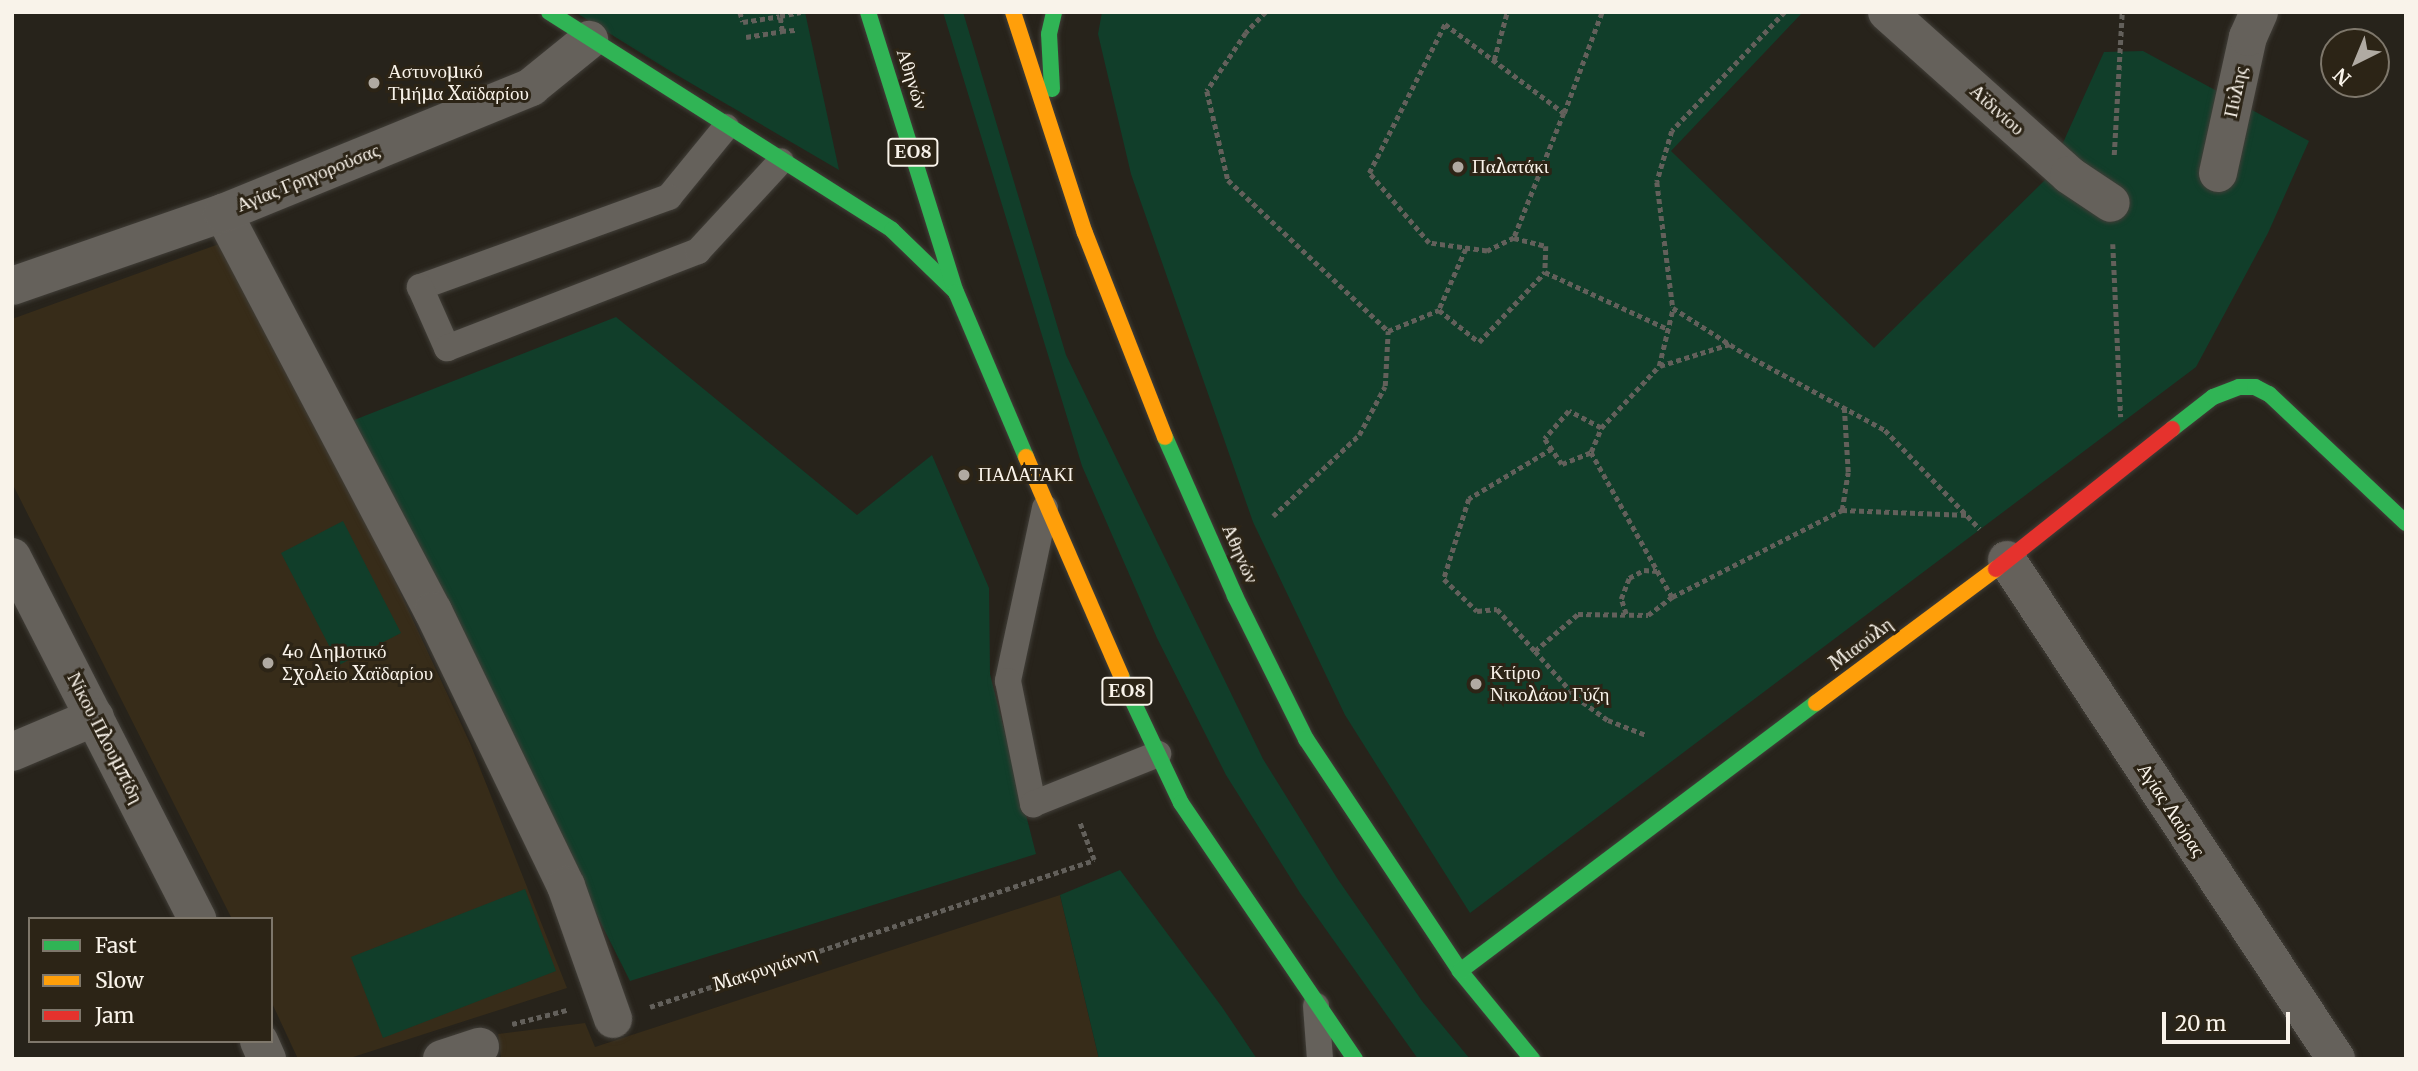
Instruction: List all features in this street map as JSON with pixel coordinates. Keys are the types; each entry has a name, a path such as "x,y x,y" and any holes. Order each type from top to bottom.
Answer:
{"main road":[{"path":"549,12 589,40 891,230 956,292"},
{"name":"Αθηνών","path":"868,12 956,292 1045,508 1158,754 1181,803 1355,1059"},
{"name":"Αθηνών","path":"1013,12 1054,147 1159,423 1241,608 1306,739 1460,971 1532,1059"},
{"path":"1054,12 1049,34 1054,147"},
{"name":"Μιαούλη","path":"1460,971 2007,560 2213,397 2239,387 2255,387 2290,413 2406,523"}],"street":[{"name":"Αϊδινίου","path":"1887,12 2069,175 2111,203"},
{"name":"Πύλης","path":"2218,173 2248,37 2259,12"},
{"name":"Αγίας Γρηγορούσας","path":"12,286 223,213 531,88 589,40"},
{"path":"223,213 433,611 554,861 613,1019"},
{"name":"Νίκου Πλουμπίδη","path":"12,557 196,917"},
{"name":"Αγίας Λαύρας","path":"2007,560 2336,1059"},
{"path":"12,752 95,717"},
{"path":"259,1043 267,1059"},
{"path":"442,1059 480,1047"}],"lane":[{"path":"726,127 669,197 420,287 447,348 698,251 781,161"},
{"path":"1045,508 1008,681 1034,804 1158,754"},
{"path":"1316,1004 1320,1059"}],"path":[{"path":"740,12 743,22 801,12"},
{"path":"1266,12 1246,33 1207,91 1228,180 1388,331 1385,386 1359,435 1273,516"},
{"path":"1494,60 1507,12"},
{"path":"1514,238 1602,12"},
{"path":"1659,366 1673,308 1657,182 1672,131 1785,12"},
{"path":"2121,427 2111,203 2122,12"},
{"path":"780,16 782,31 746,37 795,30"},
{"path":"1439,310 1479,342 1545,272 1546,246 1514,238 1487,251 1429,243 1369,173 1445,24 1564,113"},
{"path":"1388,331 1439,310 1466,249"},
{"path":"1545,272 1668,328"},
{"path":"1673,308 1730,344 1885,430 1968,515 2007,560"},
{"path":"1601,428 1569,411 1545,439 1562,464 1591,452 1601,428 1659,366 1730,344"},
{"path":"1842,510 1849,472 1844,407"},
{"path":"1552,449 1469,499 1444,579 1478,611 1497,609 1576,697 1608,720 1646,735"},
{"path":"1591,452 1672,597"},
{"path":"1535,651 1578,614 1648,615 1672,597 1842,510 1968,515"},
{"path":"1626,614 1621,599 1629,578 1644,570 1658,572"},
{"name":"Μακρυγιάννη","path":"480,1047 493,1029 560,1009 613,1019 1094,860"}],"shaded area":[{"name":"4ο Δημοτικό Σχολείο Χαϊδαρίου","path":"219,244 387,564 470,743 567,988 347,1059 298,1059 273,1005 273,917 231,917 12,483 12,319"},
{"path":"1060,895 1099,1059 501,1059 498,1034 585,1023 595,1047"}],"green space":[{"path":"575,12 805,12 839,170 675,74"},
{"path":"943,12 963,12 1066,355 1263,759 1337,878 1422,1001 1470,1059 1418,1059 1300,893 1226,775 1157,638 1082,466"},
{"name":"Παλατάκι","path":"1102,12 1803,12 1671,151 1874,348 2047,178 2104,52 2143,51 2309,141 2268,233 2196,367 1470,913 1345,715 1253,522 1131,174 1098,34"},
{"path":"616,317 857,515 932,455 989,588 990,674 1036,854 630,981 349,422"},
{"path":"343,521 401,633 339,665 281,553"},
{"path":"1120,870 1222,1007 1257,1059 1099,1059 1060,895"},
{"path":"525,889 556,971 383,1038 351,957"}],"traffic: fast":[{"path":"549,12 892,230 954,290"},
{"path":"868,12 956,292 1026,457"},
{"path":"1052,89 1049,34 1054,12"},
{"path":"2172,429 2213,397 2239,387 2255,387 2269,394 2406,523"},
{"path":"1165,437 1235,596 1306,739 1460,971 1532,1059"},
{"path":"1121,676 1181,803 1355,1059"},
{"path":"1460,971 1816,703"}],"traffic: slow":[{"path":"1013,12 1085,233 1165,437"},
{"path":"1026,457 1121,676"},
{"path":"1816,703 1996,569"}],"traffic: jam":[{"path":"1996,569 2172,429"}],"place":[{"name":"Αστυνομικό Τμήμα Χαϊδαρίου","path":"374,83"},
{"name":"Παλατάκι","path":"1458,167"},
{"name":"ΠΑΛΑΤΑΚΙ","path":"964,475"},
{"name":"4ο Δημοτικό Σχολείο Χαϊδαρίου","path":"268,663"},
{"name":"Κτίριο Νικολάου Γύζη","path":"1476,684"}]}
